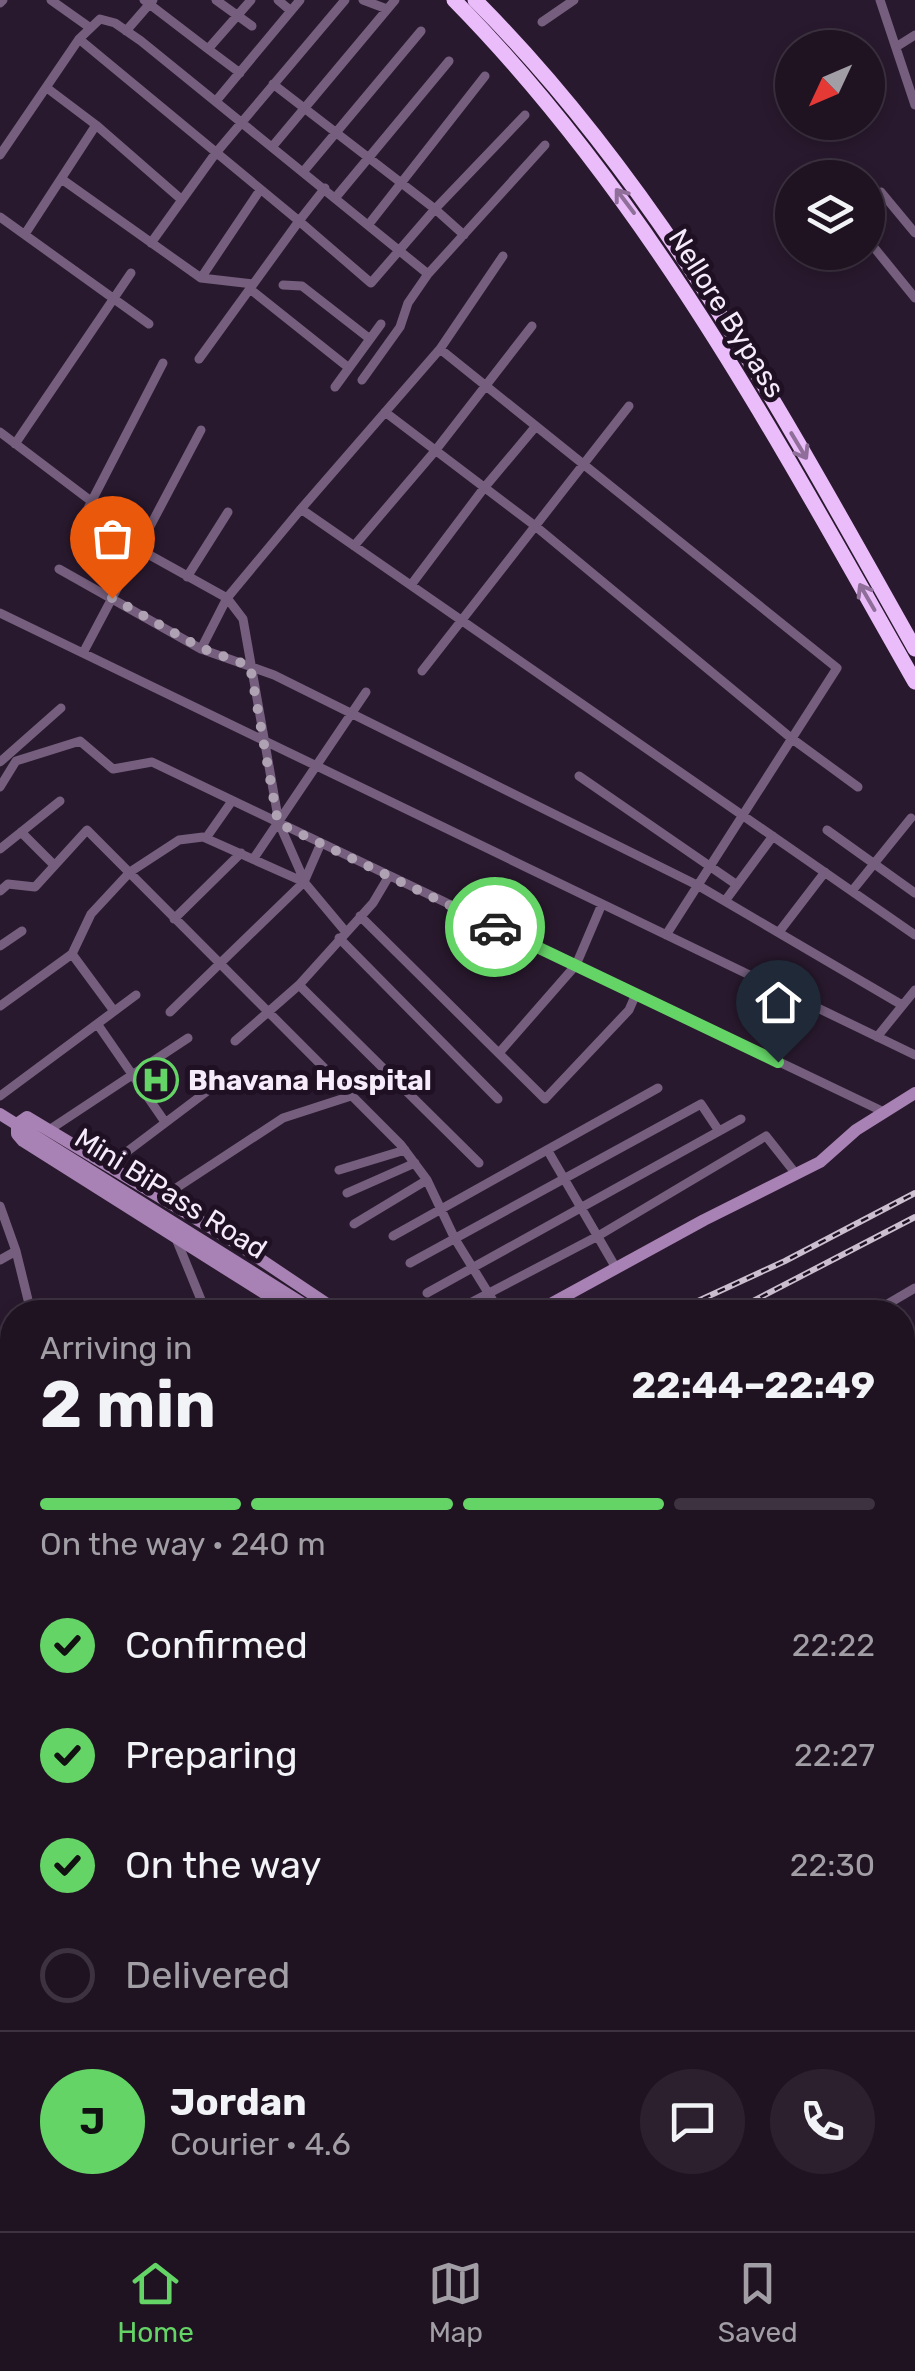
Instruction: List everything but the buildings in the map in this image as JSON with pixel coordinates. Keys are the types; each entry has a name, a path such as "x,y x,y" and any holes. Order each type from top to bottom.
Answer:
{"highway":[{"name":"Nellore Bypass","path":"454,0 557,115 666,259 915,682"},
{"name":"Nellore Bypass","path":"475,0 567,104 679,250 915,648"}],"street":[{"path":"52,0 89,27"},
{"path":"216,0 252,26"},
{"path":"208,49 251,0"},
{"path":"278,0 291,10"},
{"path":"216,101 300,0"},
{"path":"151,243 215,154 345,0"},
{"path":"364,0 391,4"},
{"path":"542,22 574,0"},
{"path":"880,0 915,105"},
{"path":"126,30 148,2 240,73"},
{"path":"272,147 391,4"},
{"path":"0,155 79,39 100,20 109,20 216,101 428,274"},
{"path":"303,172 420,31"},
{"path":"896,46 915,35"},
{"path":"79,39 372,283 435,208 525,115"},
{"path":"336,197 449,61"},
{"path":"369,224 486,76"},
{"path":"274,84 435,208 464,235"},
{"path":"47,88 182,200"},
{"path":"25,234 96,125"},
{"path":"0,128 12,137"},
{"path":"362,380 400,327 408,303 428,274 545,144"},
{"path":"63,180 200,278 252,286 349,368"},
{"path":"199,359 325,188"},
{"path":"200,278 260,190"},
{"path":"885,196 915,233"},
{"path":"0,217 150,324"},
{"path":"201,648 227,598 440,349 503,256"},
{"path":"885,261 915,298"},
{"path":"15,444 130,273"},
{"path":"283,285 302,286 370,339"},
{"path":"335,387 382,324"},
{"path":"354,546 436,451 532,326"},
{"path":"440,349 837,668 666,935"},
{"path":"163,362 82,518 227,598 243,619 278,823 304,882 342,934 498,1099"},
{"path":"422,671 629,406"},
{"path":"385,412 534,526 791,738 858,787"},
{"path":"411,585 536,426"},
{"path":"82,653 201,430"},
{"path":"0,432 92,501"},
{"path":"301,509 915,935"},
{"path":"187,577 228,512"},
{"path":"59,569 201,648 352,713 700,886 902,1006"},
{"path":"0,613 915,1055"},
{"path":"254,858 366,692"},
{"path":"0,762 61,708"},
{"path":"0,786 16,762 80,741 113,769 152,762 884,1112"},
{"path":"579,776 737,885"},
{"path":"0,849 60,801"},
{"path":"206,838 232,801"},
{"path":"852,892 912,818"},
{"path":"0,891 8,884 35,887 88,830 405,1150 426,1180 455,1240 492,1300"},
{"path":"827,830 915,893"},
{"path":"21,832 54,865"},
{"path":"725,901 774,836"},
{"path":"0,1006 72,954 91,914 130,872 180,840 206,838 304,882"},
{"path":"170,1012 304,882 321,843"},
{"path":"174,918 241,853"},
{"path":"779,932 825,872"},
{"path":"235,1042 299,985 373,904 388,876"},
{"path":"499,1053 576,965 602,904"},
{"path":"360,916 545,1099 628,1010 636,994"},
{"path":"0,946 22,932"},
{"path":"72,954 114,1011"},
{"path":"299,985 479,1163"},
{"path":"877,1037 915,990"},
{"path":"0,1096 136,995"},
{"path":"98,1024 165,1122"},
{"path":"49,1130 188,1038"},
{"path":"108,1166 218,1083"},
{"path":"393,1236 658,1088"},
{"path":"558,1300 820,1162 856,1130 915,1092"},
{"path":"161,1198 283,1118 351,1096"},
{"path":"410,1263 701,1104 719,1130"},
{"name":"Mini BiPass Road","path":"0,1114 295,1300"},
{"path":"275,1300 23,1141 16,1124 27,1117 233,1241 321,1300"},
{"path":"427,1292 741,1119"},
{"path":"477,1300 598,1236 766,1136 796,1174"},
{"path":"339,1170 405,1150"},
{"path":"548,1151 616,1268"},
{"path":"347,1192 415,1163"},
{"path":"354,1224 426,1180"},
{"path":"1,1212 29,1300"},
{"path":"176,1238 201,1300"},
{"path":"0,1260 16,1251"}],"railway":[{"path":"700,1300 915,1193"},
{"path":"755,1300 915,1217"}],"way so far":[{"path":"112,598 201,648 250,666 278,823 495,927"}],"place":[{"name":"Bhavana Hospital","path":"156,1080"}],"route":[{"path":"495,927 778,1062"}]}
